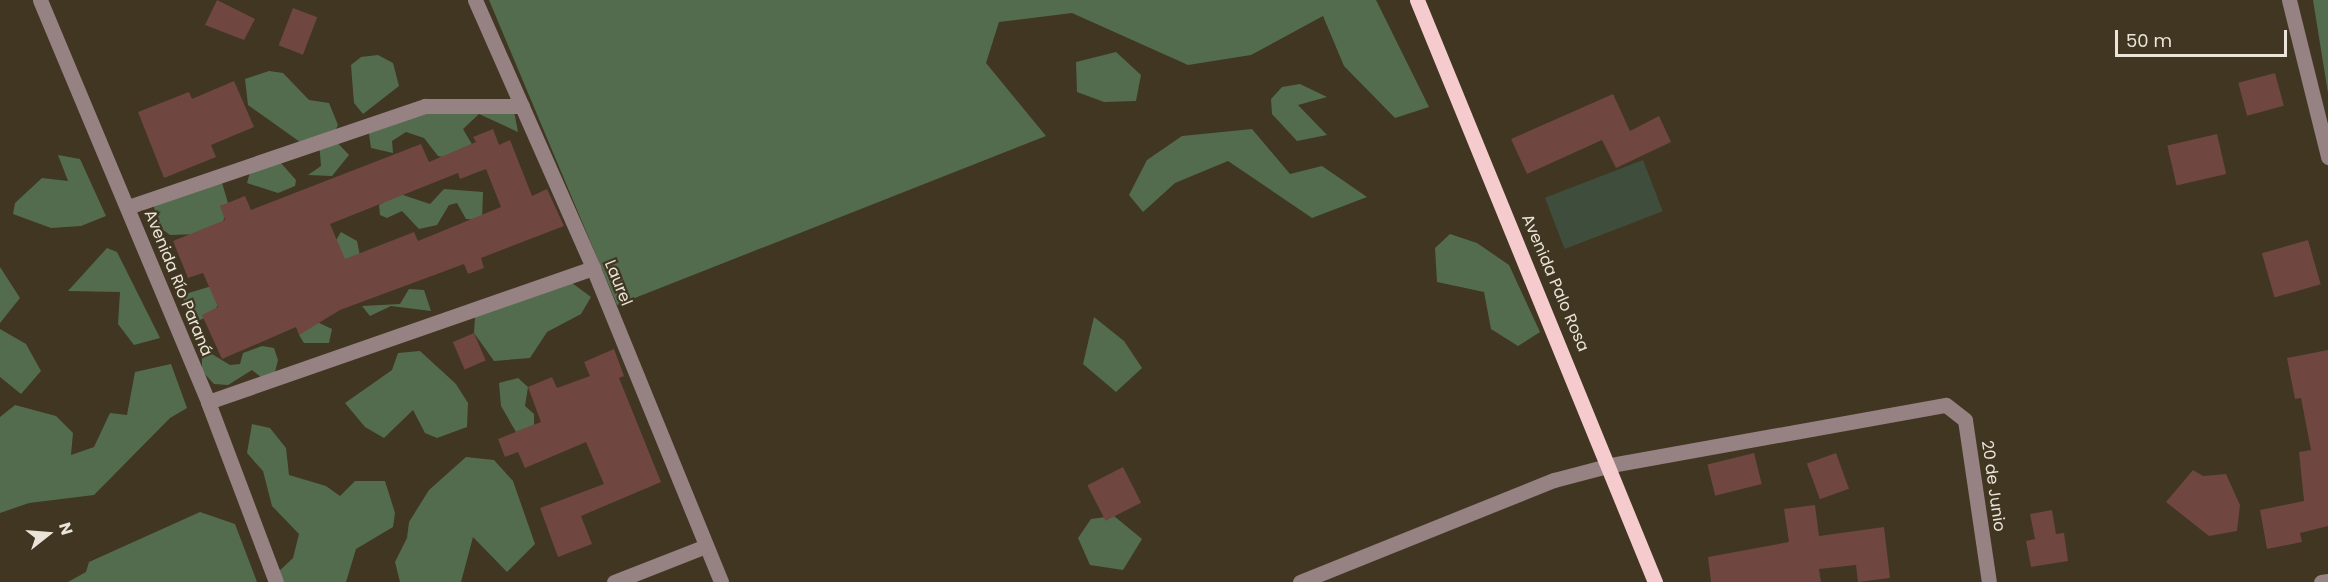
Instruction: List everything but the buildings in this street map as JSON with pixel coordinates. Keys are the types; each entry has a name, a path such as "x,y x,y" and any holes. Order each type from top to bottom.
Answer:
{"main road":[{"name":"Avenida Palo Rosa","path":"1417,0 1611,465 1656,582"}],"street":[{"name":"Avenida Río Paraná","path":"40,0 208,402 276,582"},
{"name":"Laurel","path":"476,0 593,268 721,582"},
{"path":"2289,0 2328,157"},
{"path":"128,207 424,106 522,106"},
{"path":"208,402 593,268"},
{"name":"20 de Junio","path":"1611,465 1946,405 1965,420 1989,582"},
{"path":"1300,582 1554,480 1611,465"},
{"path":"614,582 706,546"},
{"path":"2321,582 2328,581"}],"green space":[{"path":"489,0 1376,0 1429,107 1395,118 1344,66 1323,16 1251,55 1188,65 1072,13 999,22 986,63 1046,136 617,305"},
{"path":"2313,0 2328,0 2328,93"},
{"path":"1116,52 1141,75 1136,101 1104,102 1077,92 1076,62"},
{"path":"378,55 393,63 399,86 363,114 354,103 351,65 361,57"},
{"path":"269,71 283,73 309,100 329,103 338,125 332,137 349,155 332,176 308,175 321,166 319,142 300,142 248,105 245,79"},
{"path":"1300,84 1327,97 1298,105 1327,135 1297,141 1272,114 1271,99 1282,87"},
{"path":"409,108 514,111 518,132 479,114 463,129 473,146 456,160 438,156 424,138 406,132 392,141 393,153 371,148 367,120"},
{"path":"1252,129 1290,174 1322,166 1367,197 1312,218 1228,161 1175,183 1143,212 1129,195 1147,160 1182,136"},
{"path":"58,155 80,159 106,216 81,226 51,228 13,214 15,203 42,178 68,181"},
{"path":"1643,160 1663,211 1565,249 1545,198"},
{"path":"280,162 296,180 295,186 278,193 247,183 252,165"},
{"path":"220,176 228,203 223,222 202,234 170,235 159,227 152,199"},
{"path":"444,189 483,192 482,220 466,219 457,203 449,205 437,225 419,229 402,211 387,218 380,215 379,205 400,194 430,204"},
{"path":"341,232 357,241 360,256 348,268 330,250"},
{"path":"1450,234 1477,243 1509,265 1540,332 1518,346 1491,329 1484,292 1437,282 1435,248"},
{"path":"107,248 117,252 160,338 134,345 118,324 120,292 68,291"},
{"path":"0,267 20,298 0,323"},
{"path":"572,283 591,297 581,314 547,332 530,358 494,361 474,333 475,317"},
{"path":"215,285 223,298 211,315 191,324 182,295"},
{"path":"409,289 424,290 431,311 391,306 370,316 362,306 400,304"},
{"path":"1094,317 1124,341 1142,368 1116,392 1083,364"},
{"path":"317,322 332,329 329,343 304,343 299,335"},
{"path":"0,329 26,344 41,371 21,394 0,377"},
{"path":"262,346 274,348 278,360 275,372 262,378 252,370 228,385 214,384 202,371 202,348 230,365 240,364 243,353"},
{"path":"420,351 456,384 468,403 467,427 437,438 425,433 413,410 384,438 365,427 345,403 392,370 398,353"},
{"path":"171,364 187,408 170,418 94,495 29,503 0,513 0,417 15,405 56,416 73,433 71,455 94,447 110,413 127,415 135,372"},
{"path":"518,378 528,387 525,406 534,414 534,425 516,432 501,406 499,383"},
{"path":"252,424 270,428 286,448 289,475 326,486 340,496 355,481 385,481 395,513 393,527 356,549 346,582 280,582 276,574 293,558 299,534 272,506 263,471 247,453"},
{"path":"466,457 494,460 513,481 535,544 507,572 473,537 461,582 400,582 395,562 407,538 409,522 429,490"},
{"path":"200,512 235,524 257,582 68,582 86,572 89,562"},
{"path":"1114,516 1142,539 1123,570 1090,565 1078,538 1091,519"}]}
